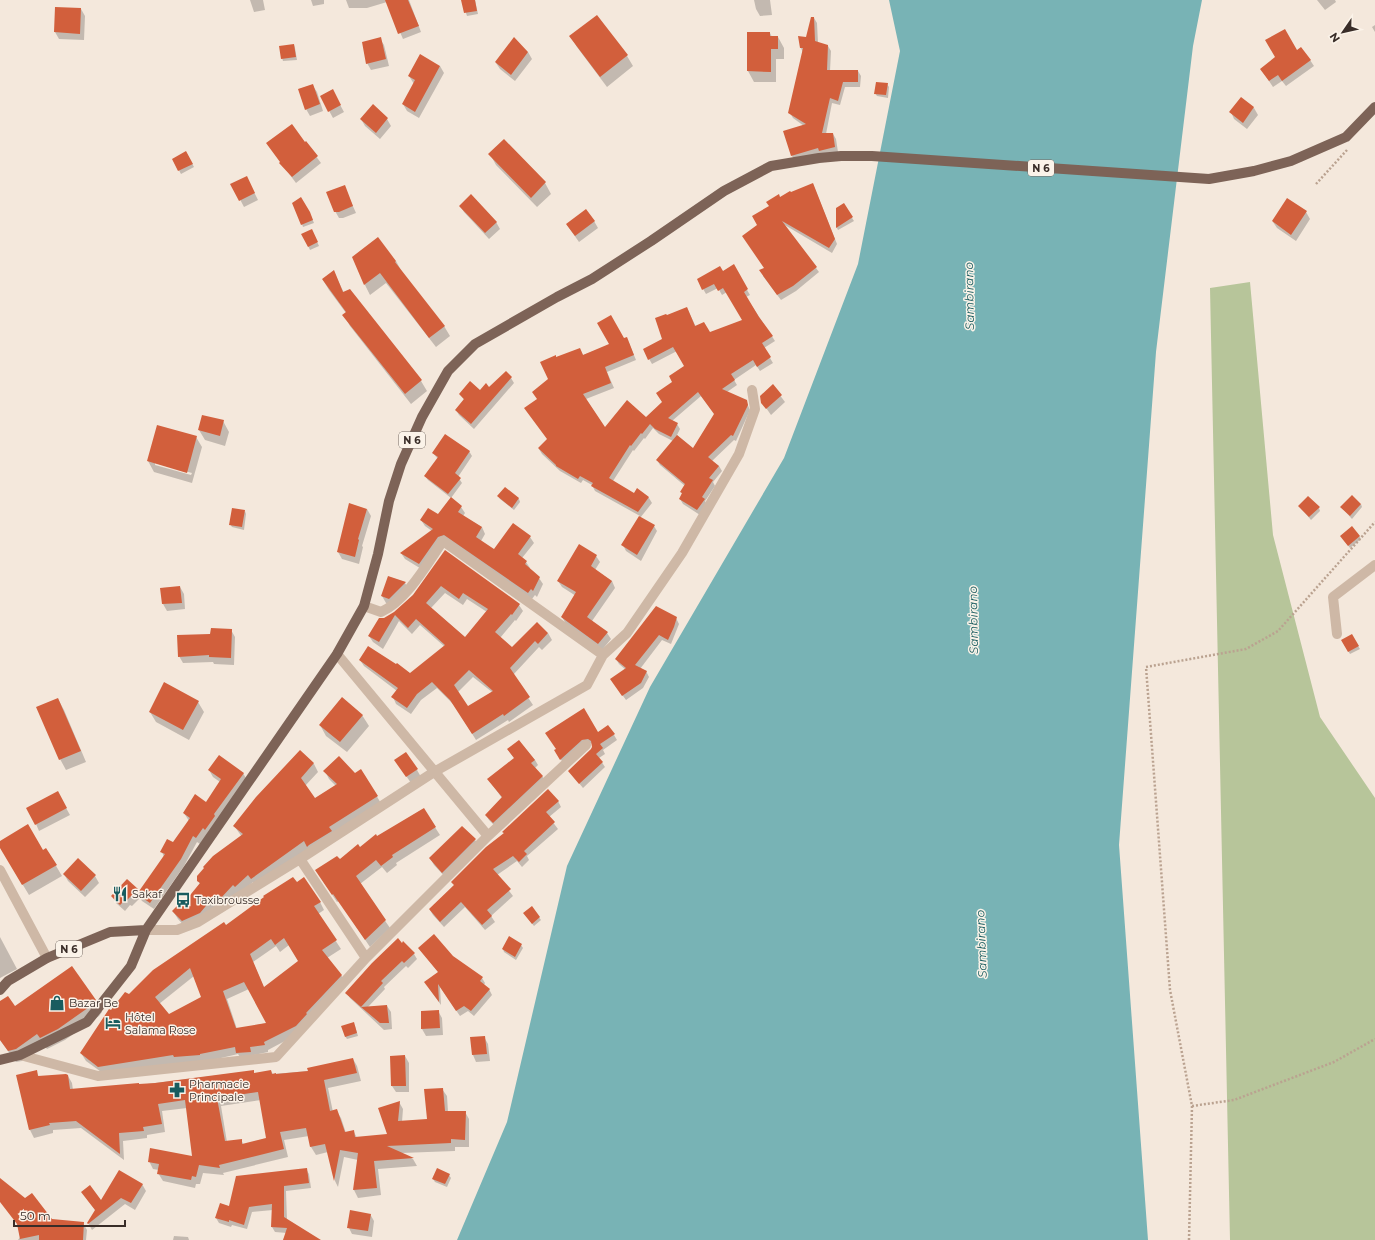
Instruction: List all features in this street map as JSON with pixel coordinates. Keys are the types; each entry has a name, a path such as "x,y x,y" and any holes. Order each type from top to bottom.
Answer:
{"main road":[{"name":"N 6","path":"0,1060 20,1055 87,1022 131,966 146,930 337,654 364,606 378,554 389,501 401,464 422,418 448,371 475,344 592,278 651,241 724,191 771,166 819,158 872,156 1210,179 1254,171 1291,161 1346,137 1375,107"},
{"name":"N 6","path":"0,990 8,981 47,958 110,932 146,930"}],"street":[{"path":"146,930 177,930 198,922 300,859 434,772 587,685 603,656 627,633 682,554 740,454 755,409 752,390"},
{"path":"364,606 381,612 389,608 414,582 443,542 603,656"},
{"path":"1337,634 1333,598 1375,565"},
{"path":"337,654 488,836"},
{"path":"20,1055 98,1076 276,1057 366,958 488,836 586,745"},
{"path":"300,859 366,958"},
{"path":"0,870 47,958"}],"path":[{"path":"1189,1240 1192,1106 1170,990 1146,667 1246,649 1278,631 1375,522"},
{"path":"1192,1106 1234,1100 1248,1095 1334,1062 1375,1039"}],"green space":[{"path":"1250,282 1273,535 1320,717 1375,798 1375,1240 1230,1240 1210,288"}],"water":[{"name":"Sambirano","path":"889,0 1202,0 1193,46 1156,352 1119,845 1148,1240 457,1240 507,1122 567,866 650,687 784,458 858,264 900,51"}],"building":[{"path":"385,0 408,0 419,26 398,34"},
{"path":"461,0 475,0 477,11 464,13"},
{"path":"55,7 81,8 80,34 54,32"},
{"path":"597,15 628,55 600,77 569,36"},
{"path":"811,17 814,17 815,41 828,45 827,70 858,70 858,82 843,82 838,101 830,98 822,133 833,133 835,147 819,151 818,148 791,156 783,131 806,124 788,113 803,48 800,48 798,36 806,37"},
{"path":"1285,29 1297,50 1301,47 1311,60 1282,81 1278,75 1269,81 1260,69 1275,57 1265,40"},
{"path":"747,32 770,32 770,36 778,36 778,49 771,49 771,72 747,71"},
{"path":"381,37 386,59 366,64 362,42"},
{"path":"514,37 528,52 511,75 495,62"},
{"path":"294,44 296,57 281,59 279,46"},
{"path":"420,54 440,66 415,112 402,104 415,80 408,76"},
{"path":"876,82 888,83 886,95 874,94"},
{"path":"313,84 320,104 305,110 298,89"},
{"path":"333,89 341,105 328,112 320,96"},
{"path":"1241,97 1254,107 1243,123 1229,112"},
{"path":"373,104 388,118 376,133 360,119"},
{"path":"292,124 305,142 306,141 318,156 292,177 279,163 280,162 266,143"},
{"path":"504,139 546,182 531,198 488,154"},
{"path":"186,151 193,164 178,171 172,159"},
{"path":"247,176 255,193 239,201 230,184"},
{"path":"813,183 835,239 829,248 782,221 817,267 793,286 777,295 759,270 764,268 742,236 757,225 752,216 769,206 766,202 779,194 780,197 790,191 791,192"},
{"path":"345,185 353,206 339,212 334,212 326,192"},
{"path":"471,194 497,222 485,233 459,206"},
{"path":"301,197 313,220 301,225 292,203"},
{"path":"1287,198 1307,211 1291,235 1272,221"},
{"path":"844,203 853,217 836,228 836,208"},
{"path":"586,209 595,221 575,236 566,224"},
{"path":"312,229 318,242 308,247 301,234"},
{"path":"378,237 396,261 395,262 445,326 429,338 380,273 364,285 352,257"},
{"path":"734,264 748,289 744,292 759,317 773,336 762,343 771,357 757,367 753,360 731,374 735,380 722,389 747,400 748,405 733,436 731,435 708,457 719,466 709,478 713,480 702,497 705,499 697,510 679,499 682,493 680,492 685,484 656,460 677,435 693,448 714,414 698,392 668,418 678,423 671,437 655,429 650,424 631,446 630,445 609,478 634,493 637,488 649,497 638,512 591,486 593,483 580,476 578,479 556,466 538,448 547,439 524,408 537,399 532,392 548,379 540,362 556,355 556,357 580,348 583,355 609,344 597,323 611,315 624,338 627,337 634,355 605,367 611,383 583,394 605,427 627,400 646,417 662,402 656,393 672,382 669,376 684,366 673,347 648,360 643,349 662,339 655,318 687,307 695,326 704,322 710,332 742,320 723,288 718,291 714,284 702,290 697,279 720,266 723,271"},
{"path":"334,270 343,292 350,289 422,380 405,394 342,315 346,312 322,279"},
{"path":"506,371 512,377 471,424 455,410 464,399 459,394 470,381 480,390 486,383 489,387"},
{"path":"773,384 782,395 766,409 761,403 760,396"},
{"path":"202,415 224,420 220,436 198,430"},
{"path":"157,425 197,436 187,473 147,461"},
{"path":"445,434 470,451 455,473 461,478 448,494 424,476 438,457 432,453"},
{"path":"505,487 519,498 512,508 497,496"},
{"path":"1352,495 1361,504 1350,516 1340,507"},
{"path":"1308,496 1320,507 1309,517 1298,506"},
{"path":"451,497 462,506 458,512 482,527 476,537 494,549 513,523 531,536 518,554 527,561 525,564 540,577 533,591 531,589 528,593 444,535 438,537 419,564 400,553 433,529 420,520 428,508 438,514"},
{"path":"349,503 367,509 358,539 355,557 337,552"},
{"path":"232,508 245,510 242,527 229,525"},
{"path":"639,516 655,525 637,555 621,545"},
{"path":"1352,526 1360,536 1348,546 1340,536"},
{"path":"579,544 597,555 591,566 612,581 587,617 608,632 598,644 561,617 576,592 557,581"},
{"path":"445,550 520,604 512,615 511,614 495,632 512,647 537,622 548,633 538,644 535,641 510,668 530,697 504,716 503,714 472,734 450,700 432,682 417,694 407,708 391,697 398,688 359,660 368,646 396,664 397,663 410,673 445,645 416,619 408,628 395,615 379,642 368,636 379,618 384,618 394,612 413,595","holes":["441,586 459,599 463,593 488,609 465,637 426,603","469,670 493,691 468,706 454,685"]},
{"path":"388,576 406,582 389,599 381,596"},
{"path":"180,586 182,603 162,604 160,588"},
{"path":"656,606 677,617 674,627 668,640 659,635 635,665 647,671 641,683 622,696 610,679 626,668 615,659"},
{"path":"211,628 232,629 231,658 209,657 209,655 178,657 177,635 210,634"},
{"path":"1352,634 1359,646 1348,652 1341,640"},
{"path":"164,682 199,701 183,730 149,712"},
{"path":"342,697 363,715 340,742 319,725"},
{"path":"58,698 81,751 59,760 36,707"},
{"path":"584,708 598,732 608,725 615,734 600,744 603,748 596,754 603,762 579,784 568,771 591,749 591,741 588,739 582,740 560,760 554,750 556,749 545,733"},
{"path":"519,740 535,760 531,763 543,776 493,823 485,815 502,797 487,779 514,758 507,749"},
{"path":"300,750 314,763 301,778 315,798 337,784 323,771 339,756 355,773 361,769 378,796 329,827 332,831 307,847 304,841 251,879 248,875 235,887 233,885 220,899 215,895 200,913 182,921 172,911 180,903 182,905 200,883 197,881 197,876 213,856 243,834 233,826 256,797"},
{"path":"406,752 418,769 406,777 394,760"},
{"path":"219,755 244,773 214,814 215,816 205,830 203,828 196,838 193,836 181,859 150,903 137,894 165,854 160,852 167,839 173,842 190,818 183,813 195,794 206,802 221,779 208,770"},
{"path":"548,789 559,801 546,812 555,822 524,851 527,854 519,862 513,856 493,869 511,889 487,910 492,916 482,925 461,902 440,922 429,909 454,885 451,882 486,847 504,833 502,832"},
{"path":"58,791 67,808 35,825 26,808"},
{"path":"424,808 436,827 392,855 393,857 381,866 376,860 356,876 386,920 365,940 315,870 337,856 340,859 358,844 360,847 376,834 377,836"},
{"path":"28,824 43,850 46,848 57,865 22,885 0,848 0,841"},
{"path":"462,826 476,839 442,873 429,858"},
{"path":"78,858 96,875 81,891 63,874"},
{"path":"293,877 297,882 304,877 321,902 314,906 337,940 322,950 342,975 306,1013 307,1014 296,1026 264,1042 265,1045 250,1047 251,1052 236,1053 235,1047 200,1055 174,1057 173,1055 98,1067 80,1053 109,1009 111,1010 125,992 129,994 153,970 224,922 226,925 264,897 263,896","holes":["284,938 298,961 264,987 250,954 271,939 275,945","190,968 201,997 169,1014 155,997","244,982 266,1023 236,1028 223,991"]},
{"path":"127,879 138,889 120,905 111,896"},
{"path":"532,906 540,917 532,924 523,913"},
{"path":"434,934 453,956 483,977 480,981 490,989 471,1011 464,1006 456,1011 438,984 439,1002 424,982 438,972 418,948"},
{"path":"509,936 522,944 515,957 502,949"},
{"path":"398,938 415,953 404,963 402,961 381,981 383,983 361,1007 345,993 372,963"},
{"name":"Bazar Be","path":"72,966 96,1000 92,1005 58,1029 40,1038 37,1034 16,1049 8,1051 0,1040 0,1001 8,996 15,1006"},
{"path":"387,1005 389,1023 380,1023 361,1007"},
{"path":"439,1010 440,1028 421,1029 421,1011"},
{"path":"354,1022 357,1033 345,1037 341,1026"},
{"path":"485,1036 487,1054 472,1055 470,1037"},
{"path":"405,1055 406,1086 391,1086 390,1056"},
{"path":"353,1058 357,1073 324,1080 330,1111 337,1109 345,1132 354,1130 355,1137 387,1134 378,1108 400,1101 398,1121 427,1119 424,1089 443,1088 445,1111 466,1111 465,1140 451,1139 451,1143 387,1146 414,1158 374,1161 377,1188 353,1190 358,1153 340,1150 334,1181 325,1144 310,1147 306,1128 280,1132 284,1149 219,1165 220,1168 199,1165 196,1177 192,1176 191,1180 157,1174 159,1164 148,1162 150,1148 192,1156 185,1100 158,1104 162,1124 143,1127 144,1131 119,1133 120,1154 76,1121 49,1123 50,1125 29,1130 16,1075 37,1070 38,1076 66,1074 68,1075 70,1089 155,1083 254,1070 254,1073 271,1070 272,1074 276,1074 308,1071 307,1068","holes":["258,1092 266,1138 242,1144 242,1139 225,1141 217,1098"]},
{"path":"307,1168 309,1183 284,1186 284,1217 321,1240 283,1240 287,1228 271,1227 272,1204 249,1207 244,1225 229,1220 229,1222 215,1218 220,1203 229,1206 236,1176"},
{"path":"437,1168 450,1174 445,1184 432,1179"},
{"path":"119,1170 143,1184 131,1203 121,1198 88,1224 87,1223 95,1210 81,1192 90,1185 101,1200"},
{"path":"0,1178 25,1198 32,1193 52,1219 84,1222 83,1240 39,1240 39,1235 20,1239 17,1224 0,1202"},
{"path":"350,1210 371,1214 368,1231 347,1228"}],"place":[{"name":"Sakaf","path":"120,894"},
{"name":"Taxibrousse","path":"183,900"},
{"name":"Bazar Be","path":"57,1003"},
{"name":"Hôtel Salama Rose","path":"113,1023"},
{"name":"Pharmacie Principale","path":"177,1090"}]}
